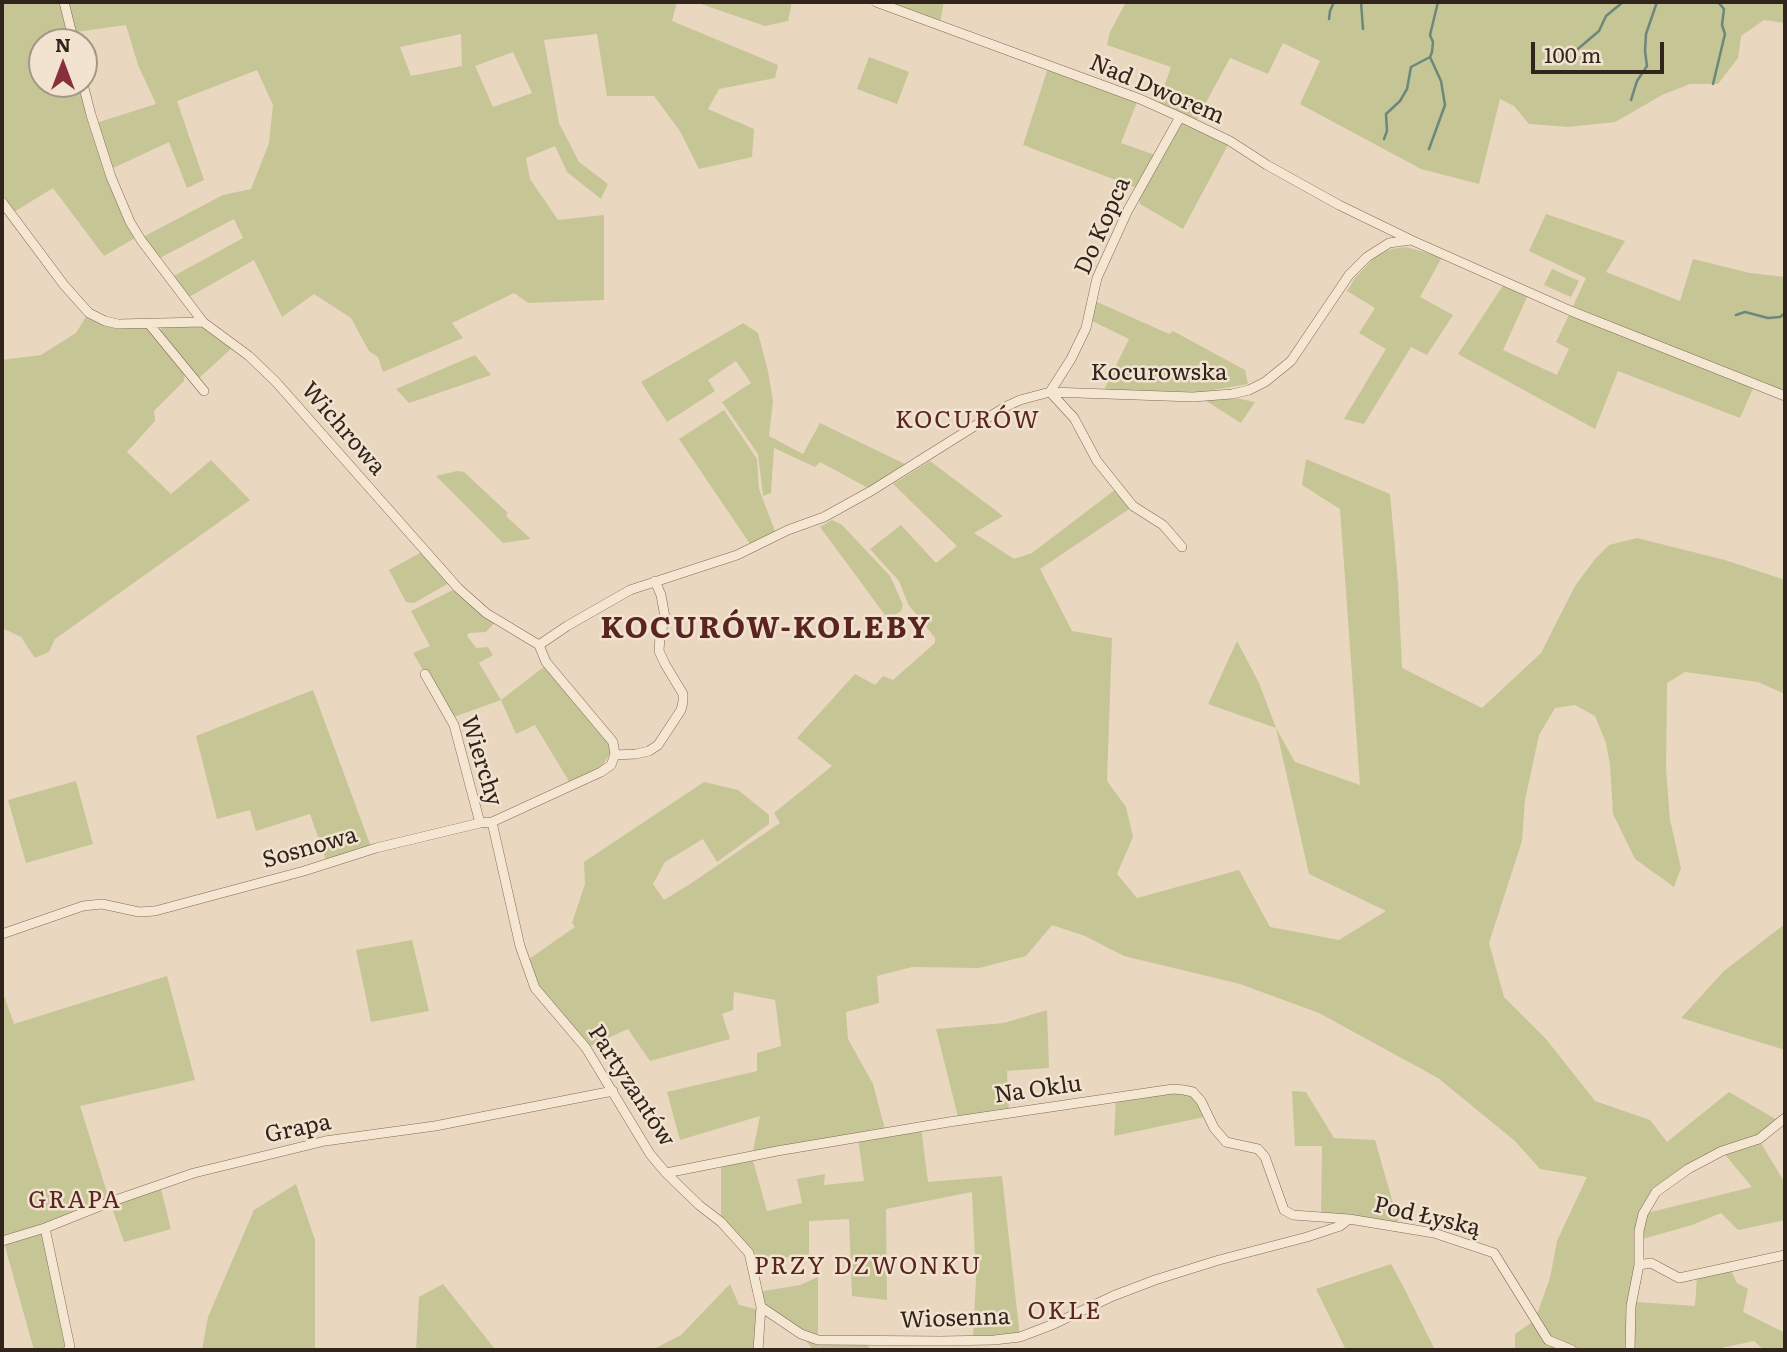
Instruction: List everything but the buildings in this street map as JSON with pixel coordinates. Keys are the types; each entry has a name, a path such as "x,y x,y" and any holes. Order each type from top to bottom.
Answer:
{"street":[{"path":"64,2 70,28"},
{"name":"Nad Dworem","path":"876,2 1140,99 1230,141 1339,205 1411,240"},
{"name":"Wichrowa","path":"87,98 111,177 130,222 203,322 249,356 276,382 458,588 486,613 539,645 546,662 613,741 615,755"},
{"name":"Do Kopca","path":"1050,392 1071,359 1086,328 1097,278 1128,211 1180,117"},
{"path":"2,202 64,285 89,313 118,324 203,322"},
{"path":"1411,240 1571,311 1785,396"},
{"name":"Kocurowska","path":"539,645 621,596 655,581 737,555 788,530 824,517 871,491 1005,407 1035,395 1050,392 1193,397 1249,390 1265,382 1291,361 1357,266 1377,249 1390,243 1411,240"},
{"path":"149,324 204,391"},
{"path":"1050,392 1074,418 1097,461 1133,506 1163,525 1182,547"},
{"path":"615,755 649,751 658,745 681,710 683,702 683,694 659,651 665,617 655,581"},
{"name":"Wierchy","path":"425,674 454,725 480,823"},
{"name":"Sosnowa","path":"2,934 83,906 102,904 139,912 155,911 304,871 376,848 492,822 601,772 611,765 615,755"},
{"name":"Partyzantów","path":"492,822 520,946 537,991 586,1048 650,1154 666,1173 749,1253 761,1307 758,1350"},
{"name":"Na Oklu","path":"666,1173 949,1122 1173,1089 1193,1092 1201,1101 1220,1136 1227,1142 1258,1149 1265,1157 1284,1210 1293,1215 1349,1219"},
{"name":"Grapa","path":"2,1241 45,1228 194,1173 325,1141 435,1126 613,1091"},
{"path":"1630,1350 1631,1306 1639,1265 1640,1223 1656,1192 1688,1168 1722,1151 1759,1139 1785,1118"},
{"name":"Wiosenna","path":"761,1307 801,1334 818,1340 954,1341 1020,1337 1155,1280 1307,1237 1340,1226 1349,1219"},
{"name":"Pod Łyską","path":"1349,1219 1434,1233 1494,1253 1548,1340 1572,1350"},
{"path":"45,1228 70,1347 68,1350"},
{"path":"1639,1265 1651,1263 1679,1278 1785,1255"}],"shaded area":[{"path":"2,2 677,2 672,21 778,65 775,78 719,89 708,109 754,129 752,157 699,169 680,131 654,96 607,96 597,34 544,40 559,123 579,162 608,184 601,199 567,172 555,146 526,158 530,179 558,220 604,215 604,300 528,303 514,293 452,323 463,338 383,372 378,357 369,351 351,318 314,294 282,317 254,260 189,297 172,277 243,238 234,219 158,259 143,237 223,195 251,189 269,143 273,105 257,70 177,101 204,180 187,188 169,142 111,169 96,123 156,104 138,65 126,25 98,29 28,28 28,98 83,98 106,177 135,238 104,256 53,188 14,212 2,195","holes":["461,34 462,66 411,76 400,47","513,52 532,93 493,107 475,66"]},
{"path":"695,2 792,2 788,21 765,26"},
{"path":"885,2 944,2 940,22"},
{"path":"1126,2 1785,2 1785,23 1764,20 1741,36 1738,58 1718,84 1690,84 1662,95 1615,122 1568,127 1529,124 1514,106 1500,99 1479,184 1421,169 1300,104 1320,61 1283,43 1268,74 1230,58 1196,121 1158,105 1171,67 1107,45 1110,32"},
{"path":"869,57 909,72 897,104 857,89"},
{"path":"1048,68 1137,102 1121,143 1155,155 1137,188 1023,145"},
{"path":"1184,123 1229,143 1183,229 1140,204 1139,199"},
{"path":"1546,214 1625,241 1606,272 1680,301 1693,259 1750,273 1785,277 1785,396 1755,384 1740,418 1618,371 1595,429 1458,354 1504,284 1528,295 1503,350 1557,375 1569,349 1556,342 1571,311 1634,331 1573,306 1586,278 1529,251"},
{"path":"1406,247 1442,257 1420,297 1453,315 1427,355 1411,347 1364,424 1344,419 1386,349 1359,333 1375,308 1347,291 1355,278 1376,256 1391,249"},
{"path":"1552,269 1579,281 1571,297 1544,285"},
{"path":"1095,301 1169,334 1173,331 1245,370 1248,384 1202,392 1104,390 1129,339 1090,320"},
{"path":"87,315 149,324 185,371 184,381 154,411 155,421 127,452 171,494 211,460 250,500 55,639 49,652 35,658 21,637 2,628 2,360 41,355 76,333"},
{"path":"743,323 758,333 768,371 773,401 769,436 803,454 820,423 907,465 870,489 820,462 815,467 774,448 771,493 763,496 758,454 722,402 751,383 736,361 708,380 715,391 667,422 641,382"},
{"path":"162,326 203,327 233,347 198,379 160,331"},
{"path":"475,355 491,375 409,403 396,389"},
{"path":"1235,398 1255,402 1241,423 1203,399"},
{"path":"724,410 757,459 759,489 775,531 775,534 750,544 679,439"},
{"path":"1306,459 1390,494 1402,668 1482,708 1541,653 1575,586 1609,545 1637,538 1725,560 1785,580 1785,694 1758,682 1685,672 1667,683 1666,769 1670,820 1681,868 1674,887 1635,859 1613,814 1606,743 1595,716 1575,705 1555,708 1539,735 1525,800 1522,841 1489,943 1504,997 1546,1039 1595,1101 1650,1120 1667,1142 1729,1092 1779,1121 1759,1140 1785,1183 1785,1220 1738,1230 1721,1213 1692,1225 1639,1240 1636,1302 1695,1306 1697,1277 1730,1268 1737,1283 1748,1289 1743,1312 1785,1333 1785,1350 1764,1350 1754,1341 1712,1350 1515,1350 1515,1334 1535,1320 1550,1278 1557,1241 1587,1177 1540,1169 1515,1141 1438,1078 1319,1013 1240,984 1124,956 1085,936 1052,925 1026,956 979,968 912,967 877,976 879,1003 846,1012 848,1039 873,1084 886,1133 921,1127 928,1182 1002,1176 1020,1337 994,1340 973,1335 976,1279 972,1192 886,1209 887,1300 852,1296 849,1219 809,1221 809,1255 752,1261 721,1222 721,1161 752,1156 760,1116 680,1140 667,1092 757,1071 757,1053 781,1046 775,1000 734,992 733,1010 722,1014 730,1039 650,1061 628,1029 586,1048 542,992 533,976 529,959 575,927 572,923 585,884 584,862 704,782 738,790 769,815 769,824 717,862 703,839 665,862 653,884 664,900 780,823 774,813 832,766 797,738 855,674 875,685 883,676 893,680 935,643 935,638 908,604 899,581 870,549 901,525 936,563 957,546 893,484 930,461 1003,516 974,533 1014,559 1032,553 1116,489 1132,507 1040,569 1072,631 1112,638 1107,781 1126,807 1133,837 1117,874 1137,898 1239,870 1270,927 1339,940 1386,911 1309,874 1276,728 1295,762 1360,785 1340,509 1302,485","holes":["858,1138 864,1181 824,1185 825,1174 797,1179 802,1203 767,1211 752,1157","1722,1151 1752,1187 1643,1214 1656,1192"]},
{"path":"464,472 508,513 506,516 531,539 503,543 436,476"},
{"path":"832,520 842,525 890,576 903,605 901,611 888,619 820,527"},
{"path":"422,552 449,583 414,603 406,602 389,570"},
{"path":"455,589 494,623 486,632 469,633 467,636 476,648 488,647 493,655 479,663 501,700 451,718 413,653 430,646 411,611"},
{"path":"1237,641 1259,683 1276,728 1208,704"},
{"path":"545,666 609,740 610,754 602,766 570,783 535,725 516,734 501,700"},
{"path":"313,690 371,847 326,860 310,814 256,831 250,810 217,819 196,736"},
{"path":"76,781 93,844 26,863 8,800"},
{"path":"1785,924 1785,1050 1681,1018 1724,971"},
{"path":"412,940 429,1011 371,1022 356,950"},
{"path":"167,976 195,1080 80,1106 110,1202 2,1238 2,990 14,1024"},
{"path":"1047,1010 1049,1068 1007,1071 1009,1113 959,1121 936,1029 1004,1023"},
{"path":"1173,1089 1193,1092 1209,1116 1114,1136 1116,1098"},
{"path":"1292,1091 1306,1092 1334,1138 1375,1140 1400,1228 1321,1217 1322,1146 1295,1146"},
{"path":"296,1184 315,1240 315,1350 202,1350 208,1317 254,1210"},
{"path":"160,1185 171,1229 124,1242 110,1202"},
{"path":"43,1231 65,1347 63,1350 34,1350 4,1243"},
{"path":"1391,1264 1435,1350 1346,1350 1316,1289"},
{"path":"818,1277 818,1335 864,1340 871,1350 813,1350 801,1334 761,1307 758,1292 800,1285"},
{"path":"443,1284 495,1349 499,1350 416,1350 419,1297"},
{"path":"730,1284 739,1305 756,1309 756,1350 652,1350 681,1335"}],"waterway":[{"path":"1329,19 1334,2"},
{"path":"1361,2 1363,29"},
{"path":"1384,139 1387,131 1386,114 1400,101 1407,89 1411,67 1430,57 1432,52 1433,42 1430,35 1438,2"},
{"path":"1573,53 1599,31 1606,16 1623,2"},
{"path":"1631,100 1637,81 1647,66 1646,34 1657,2"},
{"path":"1713,84 1725,34 1722,25 1724,9 1718,2"},
{"path":"1429,149 1445,105 1441,81 1430,57"},
{"path":"1736,315 1745,312 1768,318 1780,317 1785,313"}],"district":[{"name":"KOCURÓW","path":"968,421"},
{"name":"KOCURÓW-KOLEBY","path":"766,629"},
{"name":"GRAPA","path":"75,1201"},
{"name":"PRZY DZWONKU","path":"868,1267"},
{"name":"OKLE","path":"1065,1312"}]}
